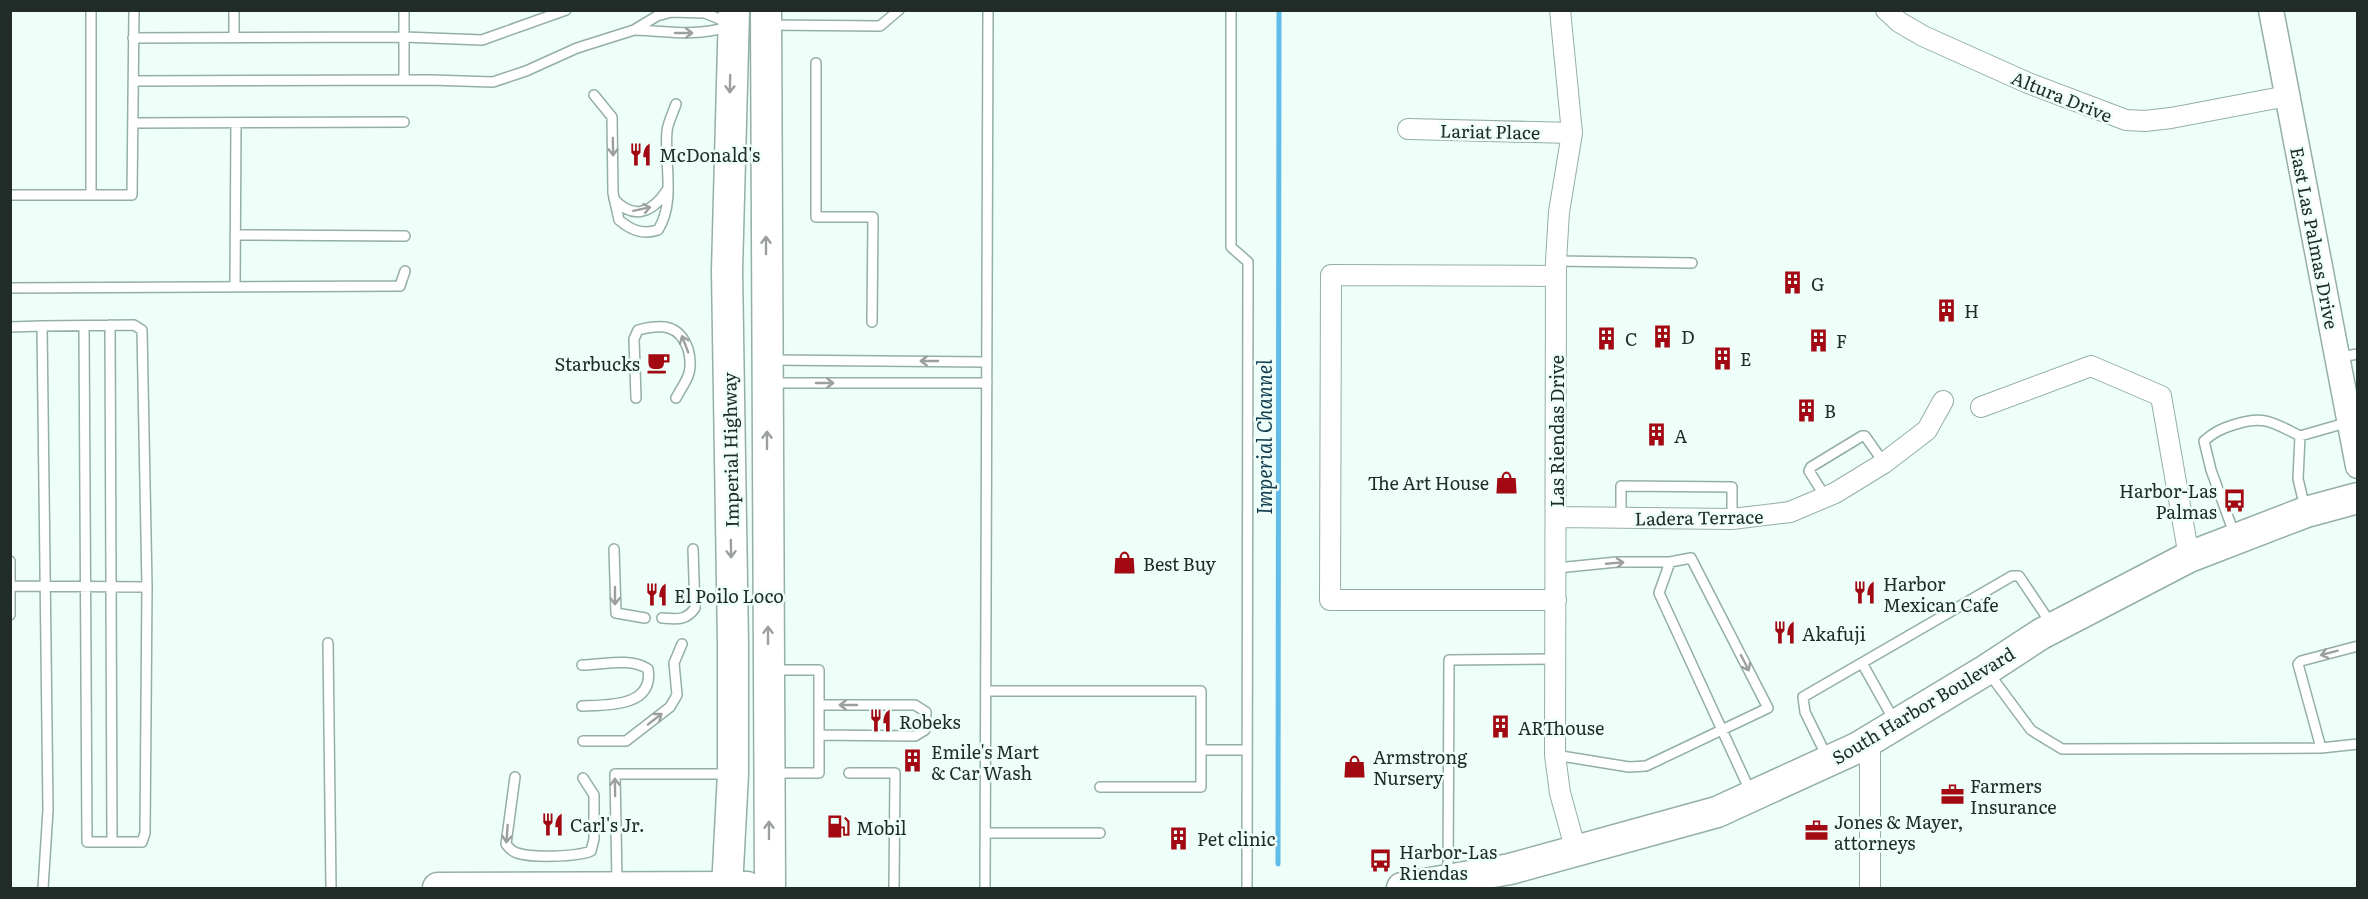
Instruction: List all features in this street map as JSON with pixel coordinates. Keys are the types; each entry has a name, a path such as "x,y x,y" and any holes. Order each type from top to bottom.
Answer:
{"main road":[{"name":"Imperial Highway","path":"727,887 733,774 727,242 731,68 750,20"},
{"name":"Imperial Highway","path":"750,20 766,371 770,888"},
{"path":"727,242 741,262 743,271 744,365 751,377 766,371"},
{"name":"South Harbor Boulevard","path":"1576,851 1717,812 1753,796 1870,740 2054,627 2189,557 2306,512 2358,498"},
{"path":"1402,888 1448,881 1499,880 1576,851"},
{"path":"438,888 786,888"}],"street":[{"name":"Las Riendas Drive","path":"1560,10 1572,133 1559,212 1556,268 1557,659 1555,755 1560,793 1576,851"},
{"name":"Altura Drive","path":"1886,10 1899,22 1923,36 2028,83 2126,120 2145,121 2171,118 2287,96"},
{"name":"East Las Palmas Drive","path":"2271,10 2287,96 2348,356 2358,466"},
{"name":"Lariat Place","path":"1408,129 1572,133"},
{"path":"1556,268 1331,275 1330,600 1556,600"},
{"path":"1981,407 2091,366 2161,396 2189,557"},
{"name":"Ladera Terrace","path":"1557,518 1732,519 1790,512 1826,498 1884,463 1927,430 1943,401"},
{"path":"1870,740 1870,888"}],"lane":[{"path":"91,10 91,195"},
{"path":"10,195 132,195 134,10"},
{"path":"234,10 234,38"},
{"path":"404,10 404,80"},
{"path":"133,38 404,37 482,40 566,10"},
{"path":"134,81 493,82 526,71 577,48 634,30 657,16 671,12 705,13 750,20 880,26 899,10"},
{"path":"985,888 987,10"},
{"path":"1231,10 1231,247 1248,262 1247,888"},
{"path":"634,30 706,33 750,20"},
{"path":"816,63 816,217 873,217 872,322"},
{"path":"594,95 612,117 614,199 619,220 636,231 649,233 658,230 664,221 667,204 667,129 676,104"},
{"path":"133,123 404,122"},
{"path":"236,123 236,287"},
{"path":"614,199 628,211 643,211 659,203 667,190"},
{"path":"236,235 405,237"},
{"path":"1556,268 1692,263"},
{"path":"10,288 400,286 405,271"},
{"path":"10,327 134,325 142,330 147,587 145,833 142,842 87,842 84,326"},
{"path":"42,326 48,810 43,888"},
{"path":"110,326 112,842"},
{"path":"636,398 634,339 638,330 663,326 675,329 682,335 690,361 689,372 676,398"},
{"path":"766,371 987,362"},
{"path":"766,371 987,383"},
{"path":"2236,539 2211,470 2204,441 2215,431 2252,419 2272,422 2300,436 2353,421"},
{"path":"1826,498 1809,471 1811,467 1862,436 1865,436 1884,463"},
{"path":"2300,436 2298,479 2306,512"},
{"path":"1621,517 1621,486 1732,487 1732,519"},
{"path":"614,549 616,614 645,618"},
{"path":"662,618 683,619 695,608 693,549"},
{"path":"1555,755 1629,767 1646,766 1768,708 1691,558 1670,562 1617,562 1557,568"},
{"path":"10,561 10,615"},
{"path":"1670,562 1659,593 1753,796"},
{"path":"1829,761 1805,712 1803,697 2012,576 2019,576 2054,627"},
{"path":"11,586 147,587"},
{"path":"328,643 331,888"},
{"path":"583,741 626,741 670,707 677,695 674,663 682,644"},
{"path":"2321,748 2298,664 2301,661 2358,646"},
{"path":"1448,881 1449,660 1557,659"},
{"path":"1862,663 1896,724"},
{"path":"582,665 641,664 648,669 649,677 648,684 640,694 628,702 582,706"},
{"path":"769,670 819,670 819,735 823,773 769,773"},
{"path":"1986,670 2031,730 2062,749 2321,748 2358,744"},
{"path":"986,691 1201,691 1201,787 1100,787"},
{"path":"819,705 915,705 926,712 925,730 915,736 819,735"},
{"path":"1201,750 1247,750"},
{"path":"849,773 895,773 894,888"},
{"path":"617,888 615,774 733,774"},
{"path":"516,777 506,844 511,851 527,855 580,855 591,851 594,839 594,795 583,778"},
{"path":"986,833 1100,833"}],"waterway":[{"name":"Imperial Channel","path":"1278,864 1279,10"}],"place":[{"name":"McDonald's","path":"641,154"},
{"name":"G","path":"1793,283"},
{"name":"H","path":"1946,310"},
{"name":"D","path":"1663,336"},
{"name":"C","path":"1607,338"},
{"name":"F","path":"1818,340"},
{"name":"E","path":"1722,358"},
{"name":"Starbucks","path":"658,363"},
{"name":"B","path":"1806,410"},
{"name":"A","path":"1656,435"},
{"name":"The Art House","path":"1507,482"},
{"name":"Harbor-Las Palmas","path":"2235,500"},
{"name":"Best Buy","path":"1125,563"},
{"name":"Harbor Mexican Cafe","path":"1865,593"},
{"name":"El Poilo Loco","path":"656,595"},
{"name":"Akafuji","path":"1784,633"},
{"name":"Robeks","path":"881,721"},
{"name":"ARThouse","path":"1500,727"},
{"name":"Emile's Mart & Car Wash","path":"913,761"},
{"name":"Armstrong Nursery","path":"1355,766"},
{"name":"Farmers Insurance","path":"1952,795"},
{"name":"Carl's Jr.","path":"552,824"},
{"name":"Mobil","path":"838,827"},
{"name":"Jones & Mayer, attorneys","path":"1816,831"},
{"name":"Pet clinic","path":"1179,838"},
{"name":"Harbor-Las Riendas","path":"1381,861"}]}
